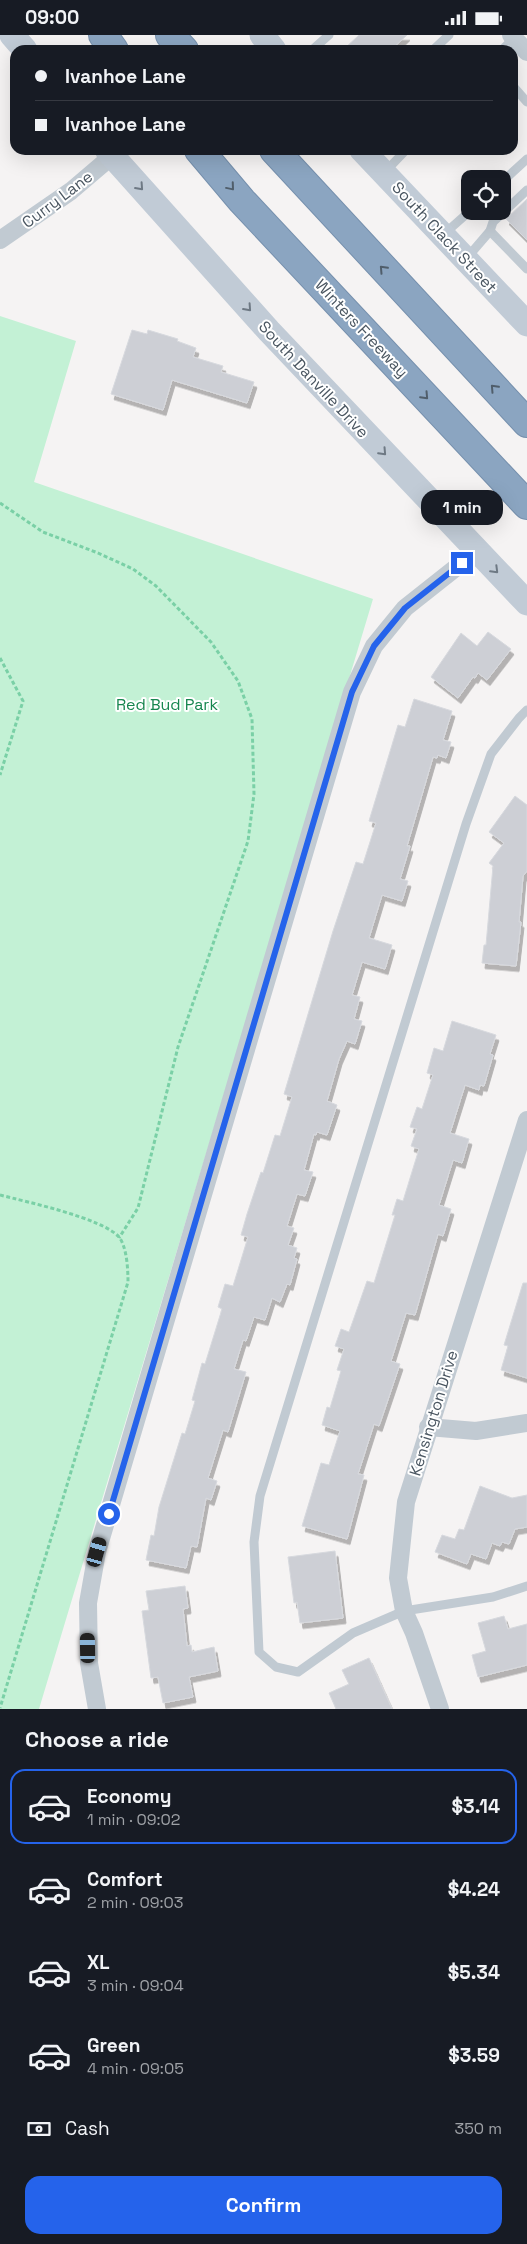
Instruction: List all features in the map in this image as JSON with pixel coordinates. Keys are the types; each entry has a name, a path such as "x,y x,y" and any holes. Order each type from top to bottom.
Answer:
{"highway":[{"path":"102,35 110,45"},
{"path":"170,35 179,45"},
{"name":"Winters Freeway","path":"203,155 242,201 527,505"},
{"path":"279,155 527,423"}],"main road":[{"path":"12,35 20,45"},
{"path":"262,35 270,45"},
{"name":"South Danville Drive","path":"112,155 269,331 527,603"},
{"name":"South Clack Street","path":"367,155 527,325"}],"street":[{"name":"Curry Lane","path":"0,240 71,191 108,155"},
{"path":"97,1709 89,1663 88,1603 97,1552 352,692 374,646 405,608 477,551"},
{"name":"Kensington Drive","path":"440,1709 414,1633 404,1611 398,1578 406,1502 428,1427 527,1120"},
{"path":"428,1427 476,1431 527,1423"}],"lane":[{"path":"319,45 329,35"},
{"path":"438,45 449,35"},
{"path":"518,91 527,101"},
{"path":"384,173 401,155"},
{"path":"511,174 527,159"},
{"path":"465,259 490,231 493,222 527,190"},
{"path":"443,235 461,219"},
{"path":"490,231 527,269"},
{"path":"527,711 519,718 491,754 466,824 260,1496 254,1542 259,1652 276,1667 298,1672 353,1633 404,1611 493,1597 527,1585"}],"path":[{"path":"0,503 43,532 133,569 156,586 211,642 238,681 252,719 254,794 248,841 178,1047 138,1208 119,1238"},
{"path":"0,658 23,701 0,775"},
{"path":"0,1195 97,1224 119,1238 128,1263 128,1282 0,1708"}],"green space":[{"name":"Red Bud Park","path":"0,316 76,341 34,482 373,599 39,1709 0,1709"}],"building":[{"path":"359,35 407,35 396,45 348,45"},
{"path":"527,199 527,240 507,220 511,220 511,214"},
{"path":"132,330 147,334 148,330 178,339 177,341 196,348 193,357 223,366 221,372 254,382 247,403 172,380 163,410 111,394"},
{"path":"488,632 511,649 487,680 478,673 458,698 431,677 461,633 477,646"},
{"path":"414,699 452,711 443,740 451,742 446,758 438,755 437,758 433,757 407,846 410,846 400,879 408,881 402,901 382,895 369,938 392,945 385,969 362,962 352,995 360,997 354,1019 362,1021 355,1044 347,1041 339,1059 327,1101 337,1105 327,1135 317,1132 316,1135 314,1134 304,1170 313,1172 305,1196 297,1194 287,1226 294,1228 288,1245 297,1248 294,1258 297,1259 290,1285 287,1284 280,1302 272,1298 265,1320 254,1317 246,1341 243,1340 234,1369 246,1372 228,1432 223,1430 208,1478 217,1481 211,1500 206,1498 197,1547 191,1546 186,1568 146,1560 151,1535 154,1536 159,1507 182,1433 185,1434 195,1401 192,1400 202,1363 205,1364 222,1309 218,1307 225,1284 233,1286 248,1237 241,1235 247,1214 275,1135 280,1136 292,1097 284,1094 333,931 356,862 363,864 376,823 369,821 398,725 405,727"},
{"path":"515,796 527,805 527,871 523,876 519,922 521,922 516,966 482,963 484,945 486,945 493,866 489,863 504,843 489,832"},
{"path":"452,1021 496,1035 490,1054 493,1055 484,1086 480,1085 479,1090 465,1085 450,1133 469,1139 462,1163 453,1160 439,1205 451,1209 443,1236 438,1234 415,1315 406,1313 391,1361 400,1364 379,1426 374,1424 358,1474 364,1475 347,1539 302,1526 321,1463 329,1465 340,1431 322,1425 327,1407 330,1408 341,1371 337,1370 344,1349 335,1346 341,1329 349,1332 367,1281 374,1283 395,1215 392,1215 397,1199 403,1201 419,1149 411,1146 417,1129 410,1127 417,1107 422,1109 433,1075 427,1073 434,1048 443,1051"},
{"path":"523,1283 527,1283 527,1378 501,1370 508,1346 504,1345"},
{"path":"480,1486 512,1498 527,1495 527,1527 515,1529 509,1544 502,1542 500,1546 492,1543 486,1559 471,1554 467,1564 435,1552 442,1535 455,1539 459,1529 464,1530"},
{"path":"335,1551 343,1618 300,1623 297,1602 294,1603 288,1557"},
{"path":"185,1586 188,1608 183,1609 187,1646 191,1645 192,1652 214,1647 218,1671 189,1677 193,1697 163,1703 158,1677 151,1678 142,1611 149,1610 146,1591"},
{"path":"504,1616 508,1629 527,1624 527,1665 478,1677 472,1655 486,1651 478,1623"},
{"path":"369,1658 392,1709 336,1709 329,1693 349,1684 342,1670"}],"route":[{"path":"109,1514 352,692 374,646 405,608 462,563"}]}
